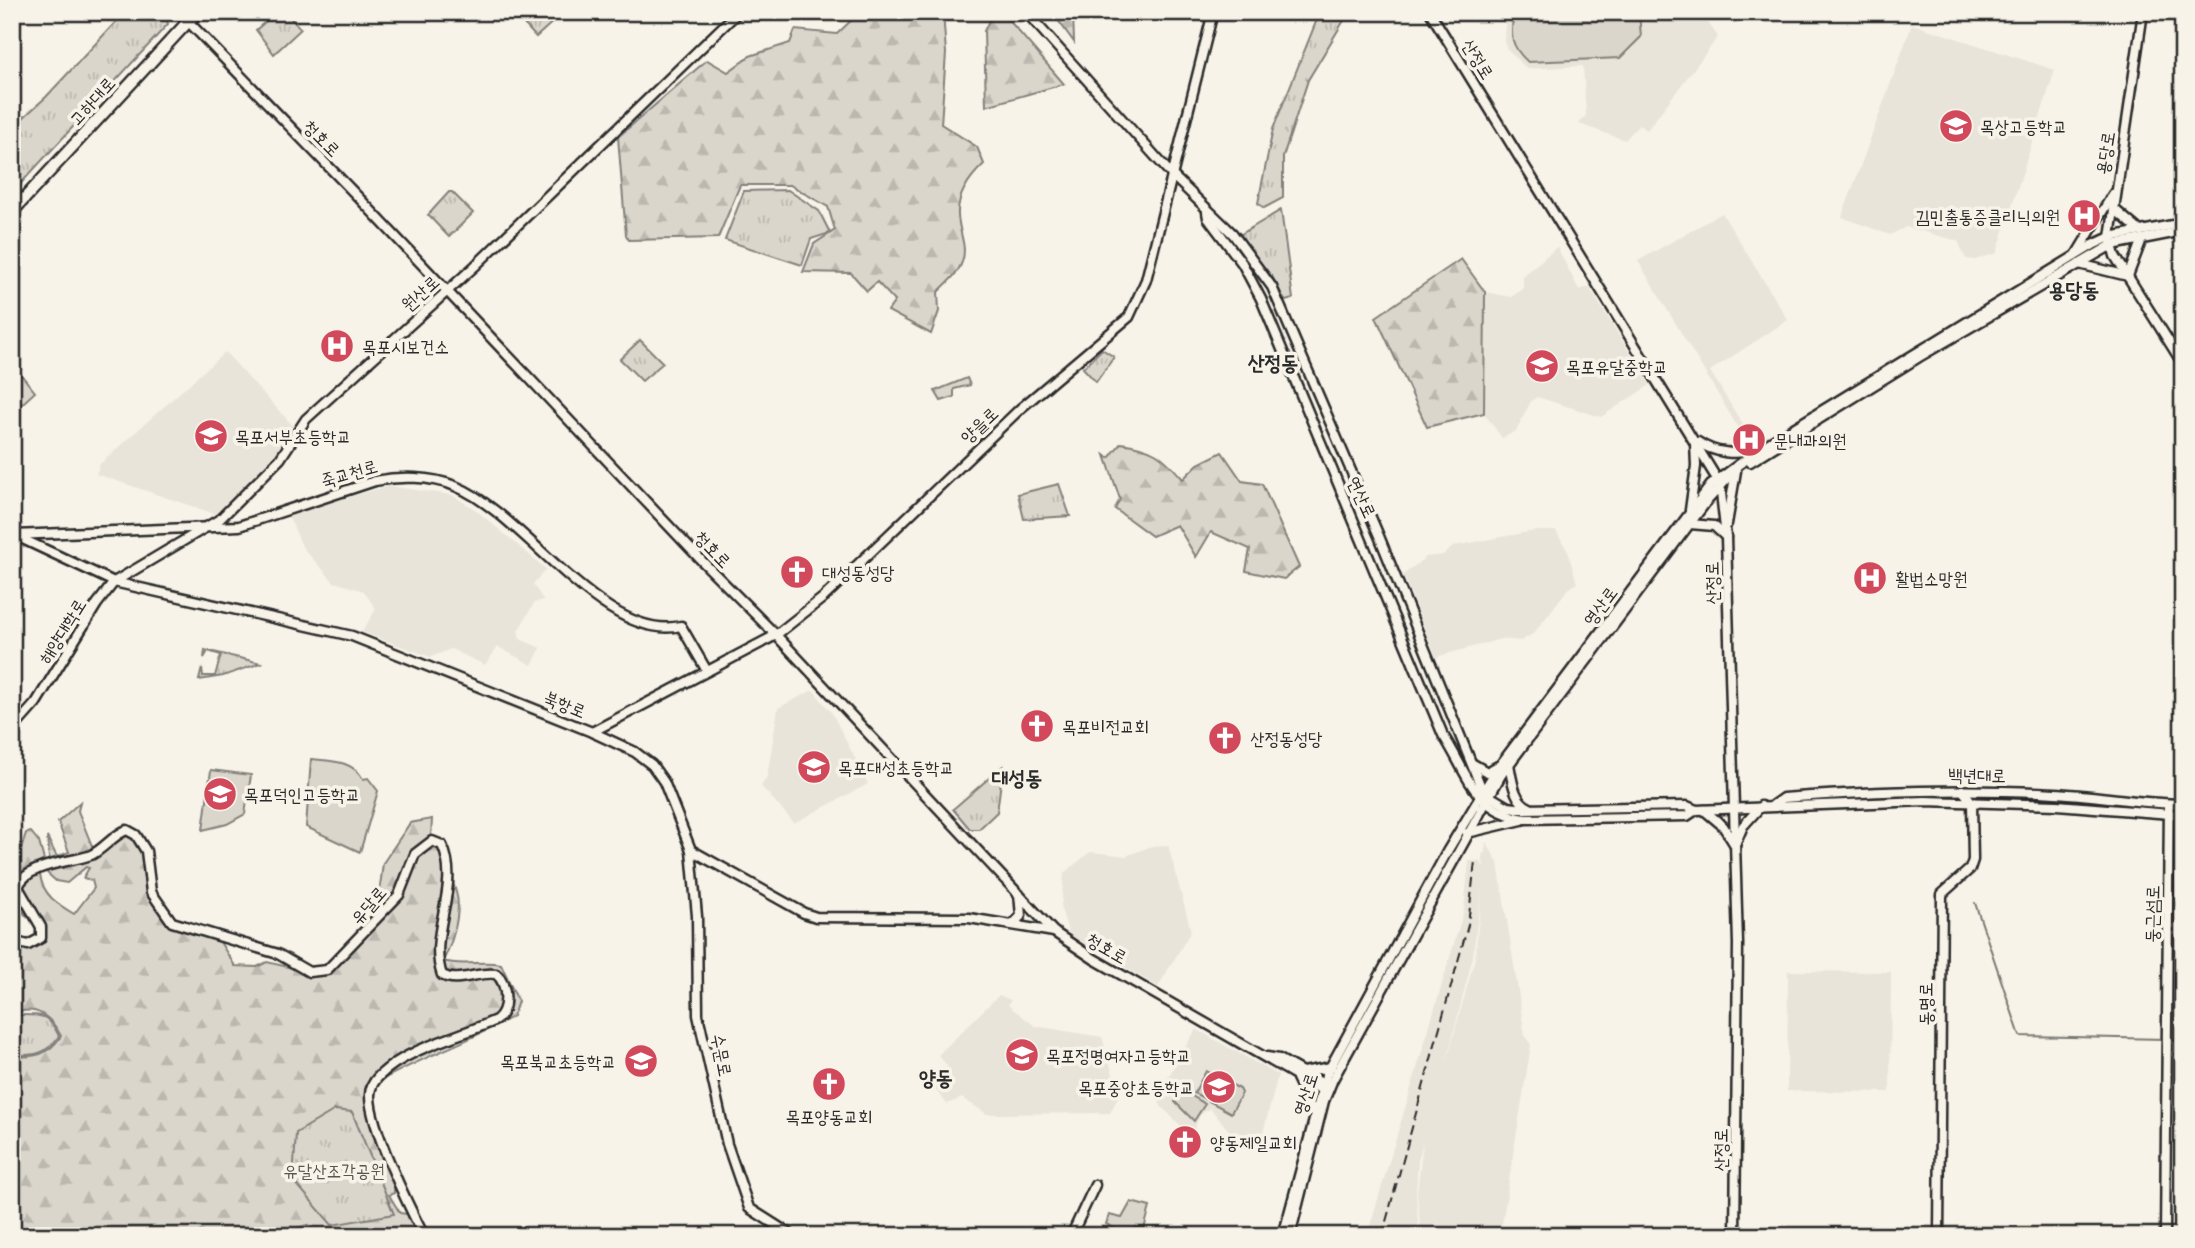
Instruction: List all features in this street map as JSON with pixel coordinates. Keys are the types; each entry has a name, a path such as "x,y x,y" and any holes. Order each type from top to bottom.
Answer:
{"main road":[{"name":"고하대로","path":"12,212 197,12"}],"street":[{"name":"청호로","path":"179,12 776,635 1054,932 1084,954 1264,1057 1279,1059 1325,1089"},
{"name":"원산로","path":"114,582 220,519 280,459 306,419 445,292 738,12"},
{"name":"연산로","path":"1026,12 1172,175 1207,212 1213,214 1233,234 1272,287 1399,585 1484,798"},
{"name":"양을로","path":"592,732 776,635 824,597 1021,408 1129,317 1146,281 1213,12"},
{"name":"산정로","path":"1430,12 1719,481 1726,537 1735,845 1735,1236"},
{"name":"용당로","path":"2111,241 2115,192 2143,12"},
{"path":"2115,192 2077,260 2128,276"},
{"path":"2113,208 2141,235 2128,276"},
{"name":"연산로","path":"1207,212 1208,218 1242,263 1261,299 1443,735 1484,798"},
{"name":"영산로","path":"1290,1236 1331,1067 1448,850 1505,764 1689,513 1719,481 1764,446 2077,260 2111,241 2183,223"},
{"name":"영산로","path":"2141,235 2183,231"},
{"path":"2111,241 2128,276 2183,364"},
{"name":"영산로","path":"1505,764 1690,524 1719,481 2077,260"},
{"path":"1695,440 1712,449 1731,453 1748,452 1764,446"},
{"path":"1689,513 1696,466 1695,440"},
{"path":"1726,537 1735,471"},
{"name":"죽교천로","path":"13,535 247,524 386,479 412,478 452,485 501,515 607,606 643,626 681,626 707,671"},
{"path":"1690,524 1714,526 1726,537"},
{"name":"북항로","path":"13,535 114,582 352,636 592,732 635,752 656,768 691,850"},
{"name":"해양대학로","path":"12,730 36,703 97,604 114,582"},
{"path":"1466,753 1480,770 1493,770 1505,764 1520,801 1526,808 1544,810"},
{"path":"1962,790 1972,802"},
{"name":"백년대로","path":"1773,805 1783,798 1867,791 1962,790 2057,793 2183,804"},
{"name":"영산로","path":"1283,1236 1314,1114 1325,1089 1484,798"},
{"name":"백년대로","path":"1484,798 1508,807 1544,810 1687,806 1700,810 1773,805 1786,808 1867,801 2057,805 2183,816"},
{"name":"백년대로","path":"1484,798 1506,816 1531,819 1688,816 1700,810"},
{"name":"동명로","path":"1939,1236 1942,894 1972,865 1972,802"},
{"name":"둥근섬로","path":"2165,1236 2169,804"},
{"path":"1735,845 1743,825 1761,806"},
{"path":"1700,810 1723,826 1735,845"},
{"path":"1467,833 1531,819"},
{"name":"유달로","path":"12,941 28,945 41,938 41,927 18,887 22,880 48,866 94,853 127,830 136,835 146,851 151,892 172,922 278,954 309,972 327,970 399,895 420,848 432,841 442,845 447,863 447,892 438,953 442,975 456,979 477,974 496,975 503,983 505,1002 501,1016 496,1020 401,1062 380,1075 370,1090 372,1110 401,1191 424,1236"},
{"path":"691,850 803,913 816,917 929,916 1013,924 1054,932"},
{"name":"수문로","path":"691,850 696,916 698,1015 714,1099 749,1208 793,1236"},
{"path":"1013,924 1021,916 1019,894"},
{"path":"1314,1114 1300,1075 1331,1067"},
{"path":"1071,1236 1095,1185"}],"shaded area":[{"path":"1506,12 1701,12 1718,37 1647,130 1639,125 1625,140 1579,124 1586,115 1583,66 1527,69 1507,49 1504,42"},
{"name":"목상고등학교","path":"1912,24 2055,70 1997,253 1975,260 1966,259 1958,241 1906,227 1890,235 1842,217"},
{"path":"1722,213 1788,320 1710,371 1754,443 1749,446 1638,261"},
{"path":"1557,247 1579,290 1589,287 1650,385 1601,417 1537,397 1531,401 1516,431 1502,438 1484,413 1485,292 1511,297 1523,289 1523,276"},
{"name":"목포서부초등학교","path":"225,352 294,427 286,445 215,514 96,474 100,464"},
{"path":"388,486 452,495 476,510 546,569 533,584 543,600 534,603 518,631 520,639 541,648 532,665 498,647 485,665 451,649 431,657 362,632 376,609 364,591 334,582 303,548 288,515"},
{"path":"1534,531 1556,531 1568,552 1577,583 1567,590 1534,633 1521,641 1501,639 1436,657 1403,575 1426,557 1443,555 1454,546"},
{"name":"목포대성초등학교","path":"813,690 832,713 868,784 794,823 761,786 767,777 778,708"},
{"path":"1486,842 1498,863 1525,1036 1531,1045 1500,1236 1421,1236 1417,1192 1423,1143 1418,1160 1416,1193 1419,1236 1367,1236 1464,910 1469,861 1480,861 1484,867 1482,854 1485,853","holes":["1482,886 1475,958 1445,1067 1473,956"]},
{"path":"1168,845 1191,931 1158,987 1069,934 1061,909 1064,873 1090,852 1126,856 1152,846"},
{"path":"1788,971 1891,972 1890,1092 1787,1091"},
{"name":"목포정명여자고등학교","path":"999,995 1011,1000 1008,1005 1035,1026 1102,1037 1119,1095 1110,1113 987,1114 962,1098 947,1104 930,1083 948,1067 938,1055"},
{"name":"목포중앙초등학교","path":"1196,1029 1278,1075 1260,1145 1251,1148 1241,1145 1210,1108 1200,1115 1193,1132 1187,1132 1161,1106 1157,1096"}],"green space":[{"path":"125,12 165,12 168,24 12,193 12,128 46,97"},
{"path":"276,12 285,12 301,29 274,54 256,30"},
{"path":"513,12 548,12 555,20 536,37"},
{"path":"860,12 943,12 946,53 941,124 977,147 984,164 968,183 960,198 958,214 964,247 963,257 955,274 938,292 939,311 931,334 888,311 895,301 877,282 867,291 851,273 803,272 814,244 835,230 828,207 790,185 740,185 718,238 629,240 626,235 618,137 707,60 728,72 750,56 790,43 795,30 837,34"},
{"path":"993,12 1002,12 1064,84 986,106 984,31"},
{"path":"1052,12 1073,12 1074,42"},
{"path":"1320,12 1349,12 1308,80 1283,157 1283,198 1264,208 1258,203 1273,129"},
{"path":"1514,12 1639,12 1641,37 1620,58 1528,62 1513,40"},
{"path":"788,190 819,211 830,233 811,239 802,265 725,240 744,191"},
{"path":"449,192 473,213 449,237 428,215"},
{"path":"1281,210 1293,299 1285,301 1273,278 1238,236"},
{"path":"1461,259 1485,292 1484,413 1427,427 1376,317"},
{"path":"640,340 663,363 642,381 620,359"},
{"path":"1102,349 1114,357 1096,382 1083,368"},
{"path":"19,372 35,392 12,413 12,375"},
{"path":"967,378 970,385 954,389 954,397 941,401 935,391"},
{"path":"1121,443 1142,447 1156,454 1183,479 1198,464 1222,452 1242,481 1262,484 1299,567 1284,579 1246,571 1250,549 1211,532 1196,557 1177,525 1152,536 1115,509 1120,499 1105,455 1109,458"},
{"path":"1059,484 1070,516 1024,519 1018,494"},
{"path":"205,650 261,663 223,676 199,680 202,668 203,676 215,676 221,655 208,651 204,658"},
{"path":"311,759 347,765 363,779 368,778 378,791 360,852 306,827"},
{"path":"1003,766 997,812 979,829 970,829 953,809"},
{"path":"211,770 251,775 245,814 227,824 203,830"},
{"path":"80,802 78,811 92,846 90,851 53,861 49,858 47,837 57,857 69,852 58,822"},
{"path":"432,819 431,837 447,850 448,868 458,900 458,909 453,937 443,961 501,964 518,1001 513,1016 375,1084 374,1107 394,1187 394,1193 389,1195 400,1213 407,1214 419,1236 314,1236 308,1225 297,1228 294,1236 12,1236 12,1057 40,1054 51,1048 61,1036 47,1018 35,1011 12,1015 12,943 27,947 38,945 43,929 38,915 21,888 23,883 49,868 74,863 129,833 143,853 146,877 174,925 220,942 235,966 257,967 267,962 309,972 332,963 377,911 383,863 410,823","holes":["86,867 89,868 83,878 92,880 94,888 74,914 57,903 48,893 40,875 45,871 56,881 67,883"]},
{"path":"31,832 39,842 44,860 17,879 14,886 28,918 15,897 13,877 26,833"},
{"path":"19,1015 44,1017 52,1023 59,1036 44,1051 12,1055 12,1018"},
{"path":"1206,1071 1240,1089 1242,1093 1231,1113 1194,1093"},
{"path":"1182,1090 1205,1104 1194,1121 1175,1102"},
{"name":"유달산조각공원","path":"335,1110 352,1112 394,1214 332,1225 293,1180 296,1133"},
{"path":"1131,1202 1150,1207 1144,1229 1136,1227 1128,1236 1120,1236 1120,1231 1106,1224 1109,1215 1122,1218"}],"waterway":[{"path":"1975,903 2020,1036 2165,1039"},
{"path":"2171,1039 2183,1044"}],"railway":[{"path":"1382,1236 1468,925 1475,861"}],"place":[{"name":"목상고등학교","path":"1956,126"},
{"name":"김민출통증클리닉의원","path":"2084,216"},
{"name":"목포시보건소","path":"337,346"},
{"name":"목포유달중학교","path":"1542,366"},
{"name":"목포서부초등학교","path":"211,436"},
{"name":"문내과의원","path":"1749,440"},
{"name":"대성동성당","path":"797,572"},
{"name":"활법소망원","path":"1870,578"},
{"name":"목포비전교회","path":"1037,726"},
{"name":"산정동성당","path":"1225,738"},
{"name":"목포대성초등학교","path":"814,767"},
{"name":"목포덕인고등학교","path":"220,794"},
{"name":"목포정명여자고등학교","path":"1022,1055"},
{"name":"목포북교초등학교","path":"641,1061"},
{"name":"목포양동교회","path":"829,1084"},
{"name":"목포중앙초등학교","path":"1219,1087"},
{"name":"양동제일교회","path":"1185,1142"}],"district":[{"name":"용당동","path":"2074,289"},
{"name":"산정동","path":"1273,362"},
{"name":"대성동","path":"1017,777"},
{"name":"양동","path":"936,1077"}]}
